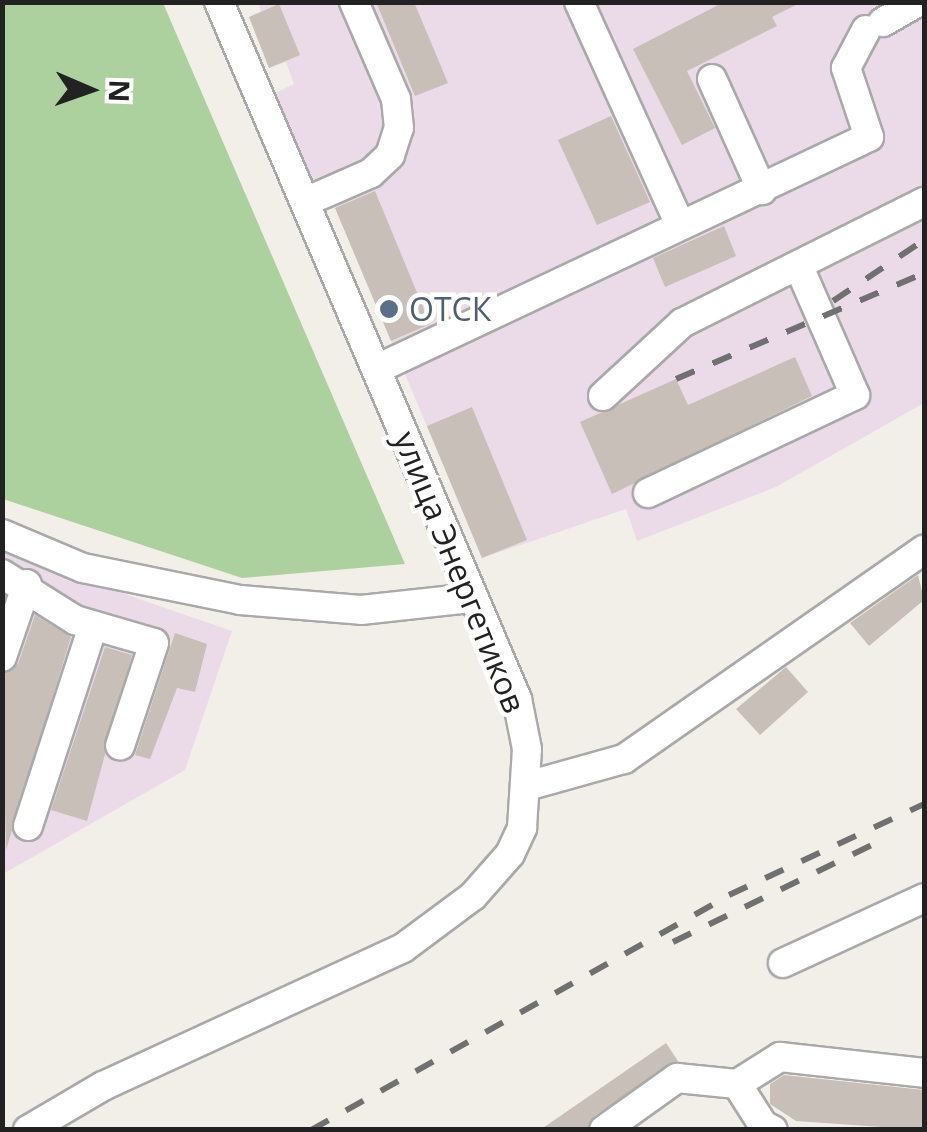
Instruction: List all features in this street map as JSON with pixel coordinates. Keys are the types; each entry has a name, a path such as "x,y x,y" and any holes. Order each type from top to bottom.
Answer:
{"street":[{"name":"улица Энергетиков","path":"28,1130 102,1086 403,948 474,896 510,854 527,786 517,700 219,2"},
{"path":"304,202 371,173 390,155 400,128 396,99 354,2"},
{"path":"579,2 680,225"},
{"path":"377,368 870,136 846,68 874,26 918,2"},
{"path":"712,80 762,190"},
{"path":"603,396 682,323 924,202"},
{"path":"648,493 855,395 799,267"},
{"path":"2,534 84,568 240,600 362,610 472,598"},
{"path":"527,786 624,759 924,550"},
{"path":"2,657 15,579 93,626 154,644 120,746"},
{"path":"28,826 93,626"},
{"path":"782,963 924,898"},
{"path":"604,1130 677,1078 737,1084 780,1057 924,1073"},
{"path":"737,1084 763,1125 773,1130"}],"shaded area":[{"path":"258,2 924,3 924,403 776,487 637,541 626,509 482,558 325,183 313,187 275,93 294,84 286,62 269,68 249,17 261,12"},
{"path":"3,552 232,631 185,770 3,874"}],"green space":[{"path":"3,2 163,3 405,564 242,578 3,499"}],"building":[{"path":"376,2 414,2 448,83 415,96"},
{"path":"724,2 802,2 772,17 777,26 687,71 715,128 682,145 633,49"},
{"path":"279,4 300,55 269,68 249,17"},
{"path":"611,116 650,202 597,225 558,140"},
{"path":"375,191 430,324 391,341 335,208"},
{"path":"724,226 736,256 665,287 653,258"},
{"path":"795,357 812,396 612,494 580,422 676,379 688,405"},
{"path":"472,407 527,540 482,558 427,426"},
{"path":"918,575 924,600 869,646 850,623"},
{"path":"35,615 71,637 6,850 2,674 18,664"},
{"path":"175,633 207,644 195,692 177,688 150,759 135,755"},
{"path":"105,647 132,655 87,821 51,810"},
{"path":"786,667 808,692 760,735 736,709"},
{"path":"666,1043 678,1061 594,1116 587,1130 540,1130"},
{"path":"784,1075 924,1090 924,1130 796,1121 770,1104 770,1084"}],"railway":[{"path":"833,301 924,240"},
{"path":"676,379 924,273"},
{"path":"311,1130 729,895 924,804"},
{"path":"673,942 880,841"}],"place":[{"name":"ОТСК","path":"389,309"}]}
